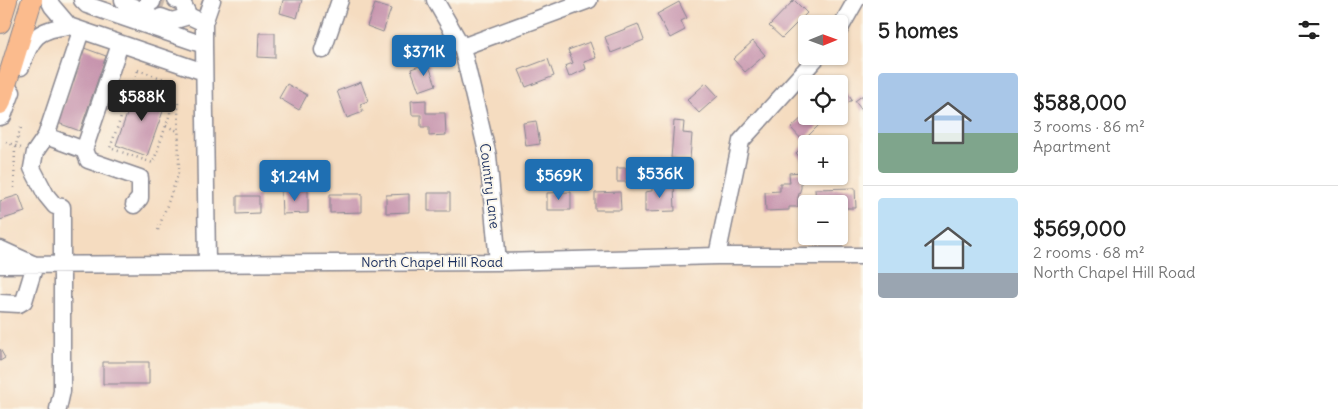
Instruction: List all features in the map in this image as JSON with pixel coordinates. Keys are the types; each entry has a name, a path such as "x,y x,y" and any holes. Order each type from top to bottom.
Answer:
{"main road":[{"path":"0,23 7,0"},
{"path":"0,104 32,0"}],"street":[{"path":"49,0 61,19 75,28 204,72"},
{"path":"82,0 86,5 204,45"},
{"path":"123,0 126,4 158,6 182,2 197,19 204,45 207,263"},
{"path":"158,6 172,21 197,19 212,0"},
{"path":"323,50 340,0"},
{"name":"Country Lane","path":"435,0 462,48 488,156 498,262"},
{"path":"462,48 589,0"},
{"path":"848,15 856,0"},
{"path":"0,117 9,102 27,49 34,38 47,29 75,28"},
{"path":"58,409 62,390 62,207 55,206 32,168 35,152 46,136 75,28"},
{"path":"120,44 84,150 88,160 140,178 140,198 134,205"},
{"path":"717,256 741,141 810,65"},
{"path":"46,136 84,150"},
{"path":"0,248 35,265 24,301 19,304 0,304"},
{"name":"North Chapel Hill Road","path":"0,265 498,262 717,256 863,256"}],"path":[{"path":"138,70 170,81 170,114 166,126 153,163 110,148 138,70"},
{"path":"158,230 179,172 178,103"},
{"path":"14,188 15,146 22,124"},
{"path":"166,126 178,130"},
{"path":"6,142 26,149"}],"building":[{"path":"283,0 302,0 297,18 280,13"},
{"path":"794,0 807,13 805,15 798,15 798,22 782,38 769,26"},
{"path":"679,2 687,18 681,21 685,30 670,38 657,14"},
{"path":"375,4 391,9 383,32 367,26"},
{"path":"638,24 644,40 611,53 605,37"},
{"path":"259,33 275,33 275,58 258,57"},
{"path":"753,41 765,55 745,72 733,59"},
{"path":"590,42 596,58 584,62 586,69 569,77 565,66 573,63 568,50"},
{"path":"84,48 106,56 80,131 58,123"},
{"path":"548,59 554,76 526,87 519,70"},
{"path":"428,63 436,85 419,91 411,69"},
{"path":"361,82 368,101 360,104 363,112 347,118 337,91"},
{"path":"706,83 718,96 699,113 687,100"},
{"path":"287,84 307,95 299,110 279,98"},
{"path":"136,89 167,100 147,156 116,145"},
{"path":"848,95 852,100 848,103"},
{"path":"863,95 863,112 855,101"},
{"path":"426,100 426,113 445,113 446,135 429,136 429,127 421,127 421,115 412,115 411,101"},
{"path":"536,121 540,144 526,146 523,123"},
{"path":"674,121 684,122 683,133 692,134 690,159 671,158"},
{"path":"798,121 798,125 819,125 809,135 798,136 791,128"},
{"path":"617,168 631,168 631,182 617,182"},
{"path":"798,172 798,185 801,185 801,188 798,195 798,207 789,207 789,210 766,211 765,192 780,191 780,183 790,183 789,173"},
{"path":"652,184 674,184 675,211 645,212 645,192 652,191"},
{"path":"855,188 856,208 848,208 848,195 815,195 815,189"},
{"path":"308,190 308,213 282,214 281,191"},
{"path":"571,192 571,210 547,210 547,193"},
{"path":"620,192 621,210 595,210 595,193"},
{"path":"428,193 450,193 450,211 428,211"},
{"path":"330,194 362,194 362,212 330,213"},
{"path":"409,194 409,212 386,213 386,195"},
{"path":"19,195 25,212 0,220 0,201"},
{"path":"237,196 259,196 259,213 237,214"},
{"path":"0,349 5,358 0,361"},
{"path":"103,362 149,362 149,384 103,384"}],"tunnel":[{"path":"152,2 164,6"}]}
